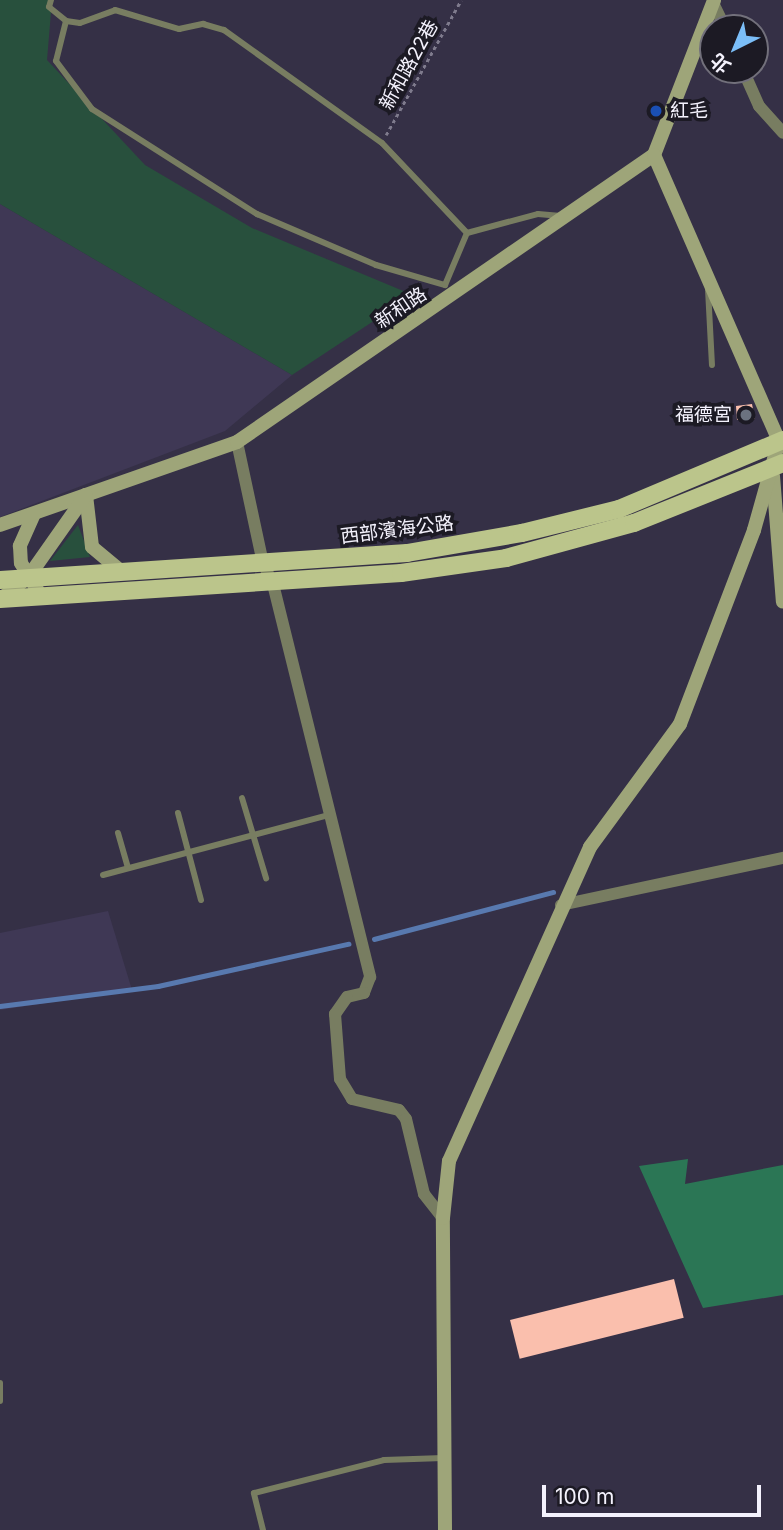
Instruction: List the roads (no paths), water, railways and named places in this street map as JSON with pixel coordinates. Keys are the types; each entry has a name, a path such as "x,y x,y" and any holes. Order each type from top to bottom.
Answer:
{"main road":[{"name":"西部濱海公路","path":"0,580 117,568 263,563 407,553 522,533 620,509 781,441"},
{"path":"1,599 273,584 506,558 634,523 778,465"}],"street":[{"path":"714,1 654,155 781,441 778,465 783,602"},
{"path":"749,84 759,106 783,133"},
{"name":"新和路","path":"0,525 237,442 654,155"},
{"path":"237,442 263,563 273,584 371,982 364,993 338,1006 340,1079 352,1099 399,1110 407,1119 424,1194 443,1218"},
{"path":"445,1530 443,1218 449,1161 561,905 590,847 680,724 778,465"},
{"path":"86,495 92,547 117,568"},
{"path":"1,599 29,576 86,495"},
{"path":"34,514 20,546 29,576 40,595"},
{"path":"561,905 783,858"}],"lane":[{"path":"51,0 49,7 66,21 80,23 115,10 179,29 203,24 224,30 382,143 467,233"},
{"path":"66,21 56,61 92,110 257,214 386,269 445,285 458,292"},
{"path":"467,233 538,214 567,216"},
{"path":"445,285 467,233"},
{"path":"707,277 712,365"},
{"path":"242,798 251,836 266,878"},
{"path":"178,813 201,900"},
{"path":"103,875 329,815"},
{"path":"118,833 128,868"},
{"path":"0,1383 0,1401"},
{"path":"263,1530 254,1493 384,1460 445,1458"}],"waterway":[{"path":"374,939 553,892"},
{"path":"0,1006 158,986 348,944"}],"place":[{"name":"紅毛","path":"656,111"},
{"name":"福德宮","path":"746,415"}]}
